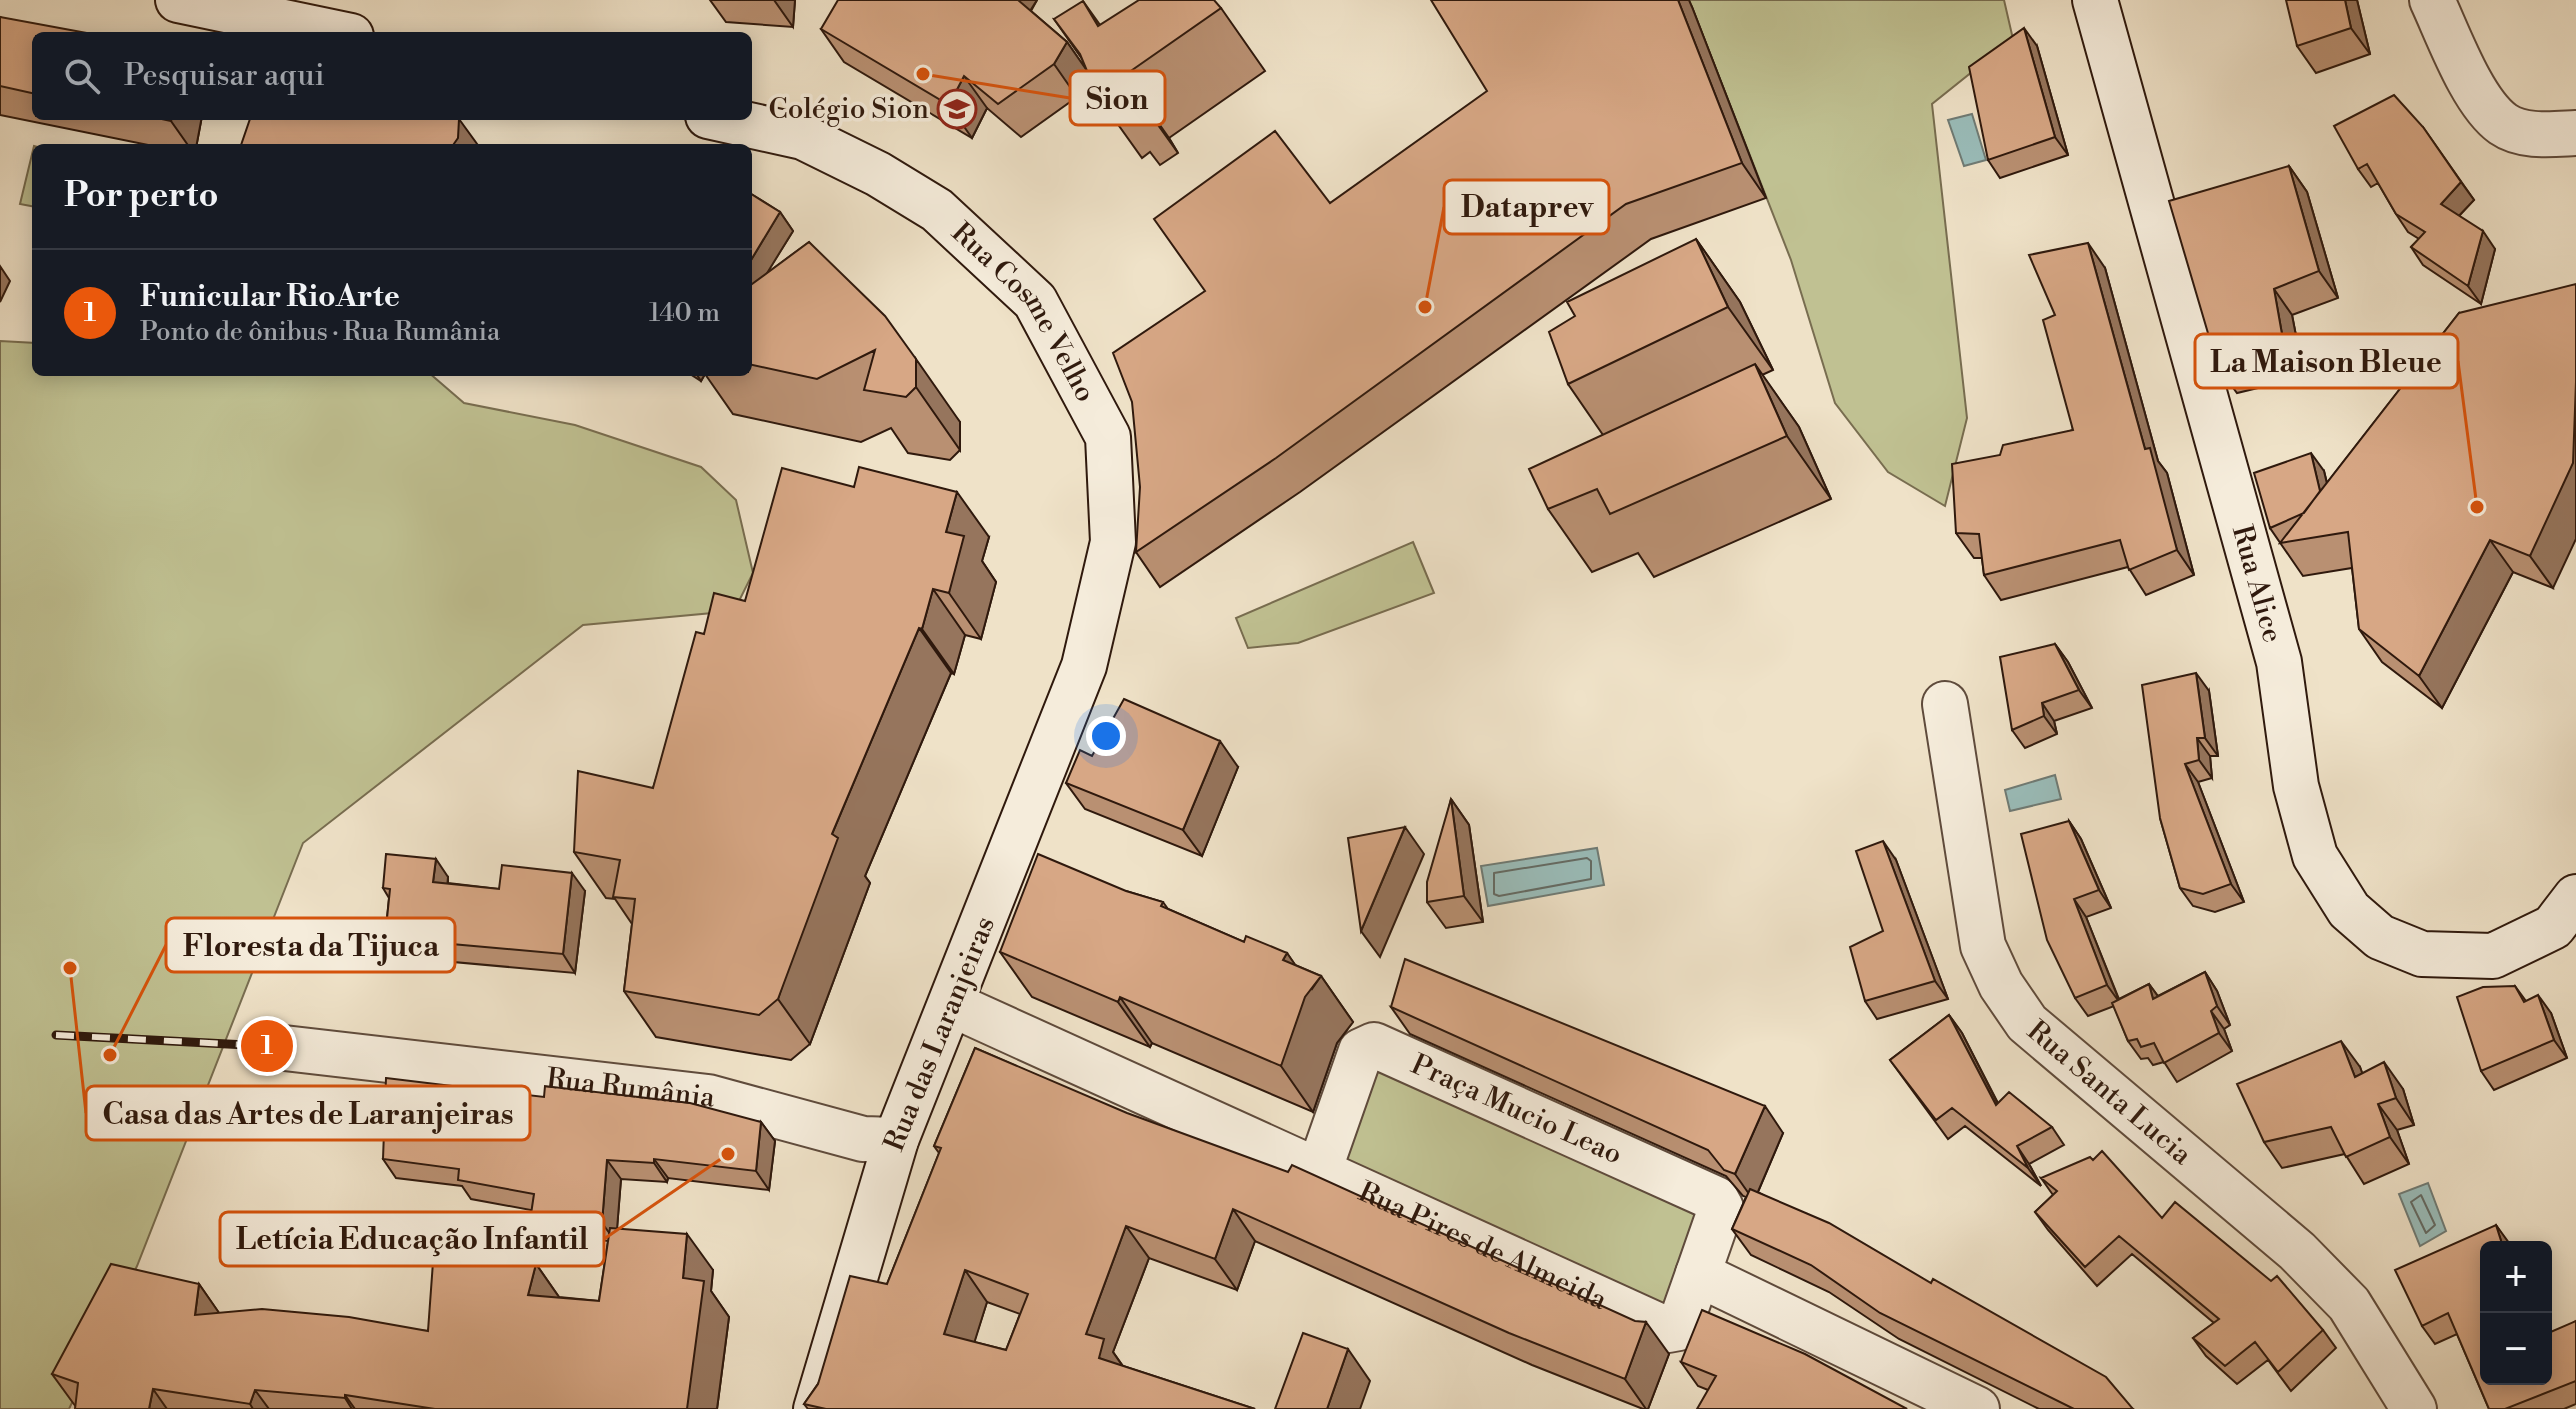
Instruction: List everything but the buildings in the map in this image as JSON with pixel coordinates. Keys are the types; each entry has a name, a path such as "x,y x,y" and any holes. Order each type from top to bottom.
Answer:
{"street":[{"path":"178,0 287,10 341,32"},
{"name":"Rua Alice","path":"2095,0 2279,662 2296,786 2315,856 2349,910 2380,937 2422,954 2493,956 2553,927 2576,897"},
{"path":"2432,0 2472,87 2503,124 2531,134 2576,133"},
{"name":"Rua Cosme Velho","path":"726,120 803,137 878,174 937,210 1035,301 1108,437 1113,542 1084,666"},
{"name":"Rua das Laranjeiras","path":"816,1409 896,1140 1084,666"},
{"name":"Rua Santa Lucia","path":"1945,704 1983,946 2001,985 2027,1023 2297,1251 2349,1304 2414,1409"},
{"name":"Rua Pires de Almeida","path":"951,1004 1668,1330 1679,1328 1698,1274"},
{"name":"Praça Mucio Leao","path":"1319,1171 1361,1051 1374,1045 1716,1199 1721,1208 1698,1274"},
{"name":"Rua Rumânia","path":"267,1046 708,1097 863,1139 896,1140"},
{"path":"1698,1274 1977,1409"}],"green space":[{"path":"1689,0 2004,0 2013,39 1932,104 1967,418 1945,506 1888,472 1835,403 1791,260"},
{"path":"32,154 32,206 20,204"},
{"path":"0,341 32,343 32,376 433,376 464,403 575,425 701,467 736,500 753,573 734,611 583,625 303,843 137,1266 69,1409 0,1409"},
{"path":"1413,542 1434,593 1298,643 1248,648 1236,618"},
{"path":"1378,1054 1731,1211 1684,1328 1326,1181"}],"water":[{"path":"1972,114 1986,160 1964,166 1948,120"},
{"path":"2055,775 2061,799 2010,811 2005,790"},
{"path":"1597,848 1604,885 1488,906 1481,866"},
{"path":"2428,1183 2446,1231 2420,1246 2399,1194"}],"railway":[{"path":"56,1035 267,1046"}],"place":[{"name":"Sion","path":"923,74"},
{"name":"Colégio Sion","path":"957,109"},
{"name":"Dataprev","path":"1425,307"},
{"name":"La Maison Bleue","path":"2477,507"},
{"name":"Casa das Artes de Laranjeiras","path":"70,968"},
{"name":"Funicular RioArte","path":"267,1046"},
{"name":"Floresta da Tijuca","path":"110,1055"},
{"name":"Letícia Educação Infantil","path":"728,1154"}]}
